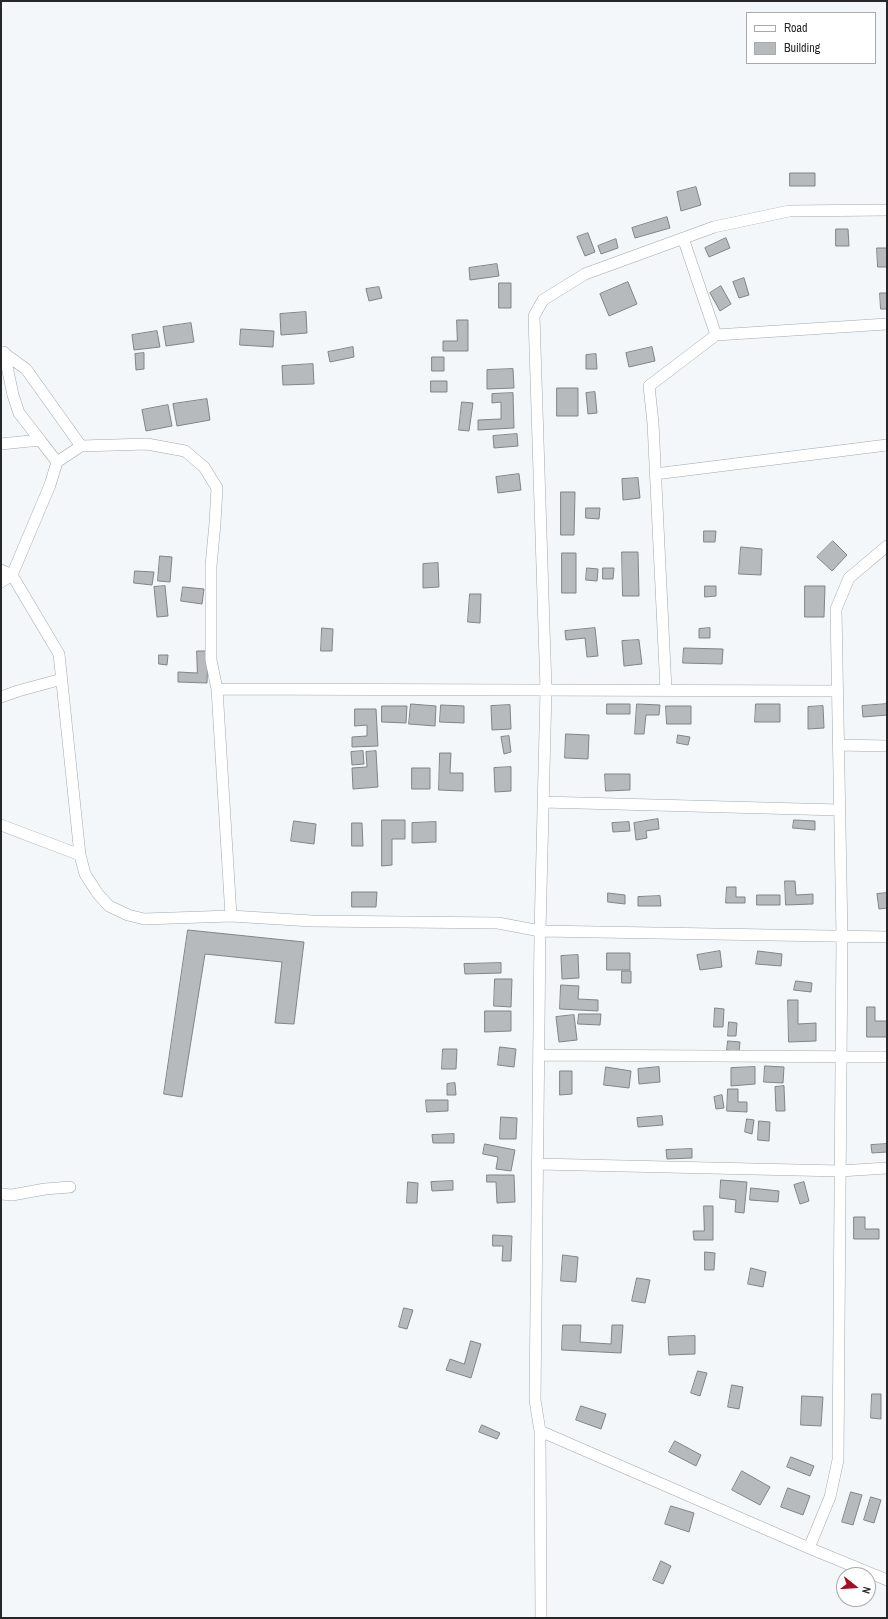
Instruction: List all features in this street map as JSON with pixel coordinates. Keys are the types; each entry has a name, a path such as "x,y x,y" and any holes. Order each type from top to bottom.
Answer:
{"street":[{"path":"542,1618 540,1431 536,1400 540,931 546,690 534,316 543,300 585,274 714,227 789,210 887,210"},
{"path":"682,238 716,334"},
{"path":"666,690 653,423 649,386 716,334 887,324"},
{"path":"2,351 19,413 56,462"},
{"path":"2,351 26,369 81,446"},
{"path":"1,444 40,440"},
{"path":"1,582 12,575 50,485 56,462 81,446 147,444 185,451 204,467 217,488 211,566 210,660 217,689 232,916"},
{"path":"655,474 887,445"},
{"path":"809,1548 830,1497 838,1460 842,936 836,609 849,578 887,546"},
{"path":"1,570 12,575 59,654 80,855 85,874 98,894 109,906 128,915 144,919 232,916 312,921 498,923 540,931 887,937"},
{"path":"1,697 62,679"},
{"path":"217,689 837,691"},
{"path":"838,745 887,746"},
{"path":"543,802 839,810"},
{"path":"1,825 80,855"},
{"path":"539,1055 887,1057"},
{"path":"538,1164 840,1171 887,1168"},
{"path":"1,1194 12,1195 45,1189 70,1187"},
{"path":"540,1431 809,1548 887,1580"}],"building":[{"path":"790,173 815,173 815,186 790,186"},
{"path":"696,187 701,205 681,211 677,192"},
{"path":"667,217 670,228 635,238 632,228"},
{"path":"836,229 848,229 849,246 836,246"},
{"path":"588,233 595,252 585,256 577,237"},
{"path":"726,238 730,248 709,257 705,248"},
{"path":"616,239 618,248 601,254 598,246"},
{"path":"877,248 887,248 887,267 878,267"},
{"path":"497,264 499,276 470,280 469,268"},
{"path":"744,278 749,295 739,298 733,282"},
{"path":"628,282 637,304 609,316 600,294"},
{"path":"499,283 511,283 511,308 499,308"},
{"path":"721,286 731,304 720,311 710,293"},
{"path":"379,287 382,298 369,301 366,289"},
{"path":"880,293 887,293 887,309 881,309"},
{"path":"306,312 307,333 281,335 280,314"},
{"path":"457,320 468,320 468,351 443,351 443,341 457,341"},
{"path":"191,323 194,342 166,346 163,327"},
{"path":"241,329 274,331 273,347 240,345"},
{"path":"157,331 160,347 134,350 132,335"},
{"path":"353,347 354,357 330,362 328,352"},
{"path":"652,347 655,361 629,367 626,353"},
{"path":"144,353 144,369 136,370 135,354"},
{"path":"596,354 597,369 586,369 586,355"},
{"path":"432,357 444,357 444,371 432,371"},
{"path":"313,364 314,384 283,385 282,366"},
{"path":"513,369 514,388 487,389 487,370"},
{"path":"431,381 447,381 447,392 431,392"},
{"path":"557,388 578,388 578,416 557,416"},
{"path":"595,392 597,413 588,414 586,393"},
{"path":"513,393 514,428 478,430 478,420 501,419 501,402 492,403 492,394"},
{"path":"207,399 210,420 177,426 173,404"},
{"path":"462,402 473,403 469,431 459,430"},
{"path":"168,405 172,426 146,431 142,410"},
{"path":"517,434 518,446 494,448 493,436"},
{"path":"519,474 521,490 498,493 496,477"},
{"path":"638,478 640,498 623,500 622,479"},
{"path":"561,492 575,492 574,535 561,535"},
{"path":"586,508 600,508 599,519 586,518"},
{"path":"704,531 716,531 715,542 704,542"},
{"path":"833,541 847,555 832,571 817,557"},
{"path":"741,547 762,549 761,575 739,574"},
{"path":"622,552 638,552 639,596 623,596"},
{"path":"562,553 576,553 576,593 562,593"},
{"path":"160,556 172,557 170,582 158,581"},
{"path":"438,563 439,587 423,588 423,564"},
{"path":"587,568 598,569 597,581 586,580"},
{"path":"603,568 614,568 613,579 603,579"},
{"path":"135,571 154,572 152,585 134,583"},
{"path":"165,586 168,616 157,617 154,587"},
{"path":"705,586 716,586 716,596 705,597"},
{"path":"805,586 825,586 824,617 805,617"},
{"path":"183,587 204,589 202,604 181,601"},
{"path":"470,594 481,594 480,623 468,622"},
{"path":"322,628 333,629 332,651 321,651"},
{"path":"595,628 598,656 587,657 585,638 566,640 565,631"},
{"path":"710,628 710,638 699,638 699,629"},
{"path":"639,640 642,664 624,666 622,641"},
{"path":"684,648 723,649 722,664 683,663"},
{"path":"197,651 208,651 207,683 178,682 178,672 197,673"},
{"path":"159,655 168,655 167,665 159,664"},
{"path":"411,704 436,706 435,726 409,724"},
{"path":"607,704 630,704 630,714 607,714"},
{"path":"637,704 660,705 659,715 646,715 644,734 635,734"},
{"path":"756,704 780,704 780,722 755,722"},
{"path":"887,704 887,715 863,717 862,706"},
{"path":"441,705 464,706 464,723 440,722"},
{"path":"510,705 511,729 492,730 491,706"},
{"path":"382,706 407,706 406,723 382,722"},
{"path":"666,706 691,706 691,724 667,724"},
{"path":"823,706 824,728 808,729 808,707"},
{"path":"355,709 376,709 378,746 352,747 352,737 367,736 367,725 355,726"},
{"path":"566,734 589,735 588,759 565,758"},
{"path":"678,735 690,737 688,745 677,743"},
{"path":"509,736 511,752 504,754 501,737"},
{"path":"363,751 364,764 352,765 351,752"},
{"path":"376,751 378,787 353,789 352,768 367,767 366,752"},
{"path":"440,753 451,753 450,773 463,773 463,791 439,790"},
{"path":"511,767 511,791 495,792 494,768"},
{"path":"412,768 430,768 430,789 412,789"},
{"path":"605,774 630,774 630,790 606,791"},
{"path":"658,819 659,829 646,831 647,838 636,840 634,823"},
{"path":"382,820 405,820 405,839 392,839 392,865 382,866"},
{"path":"794,820 815,821 815,830 793,828"},
{"path":"294,821 316,824 314,844 291,841"},
{"path":"436,822 436,842 412,843 412,823"},
{"path":"629,822 630,831 613,832 612,823"},
{"path":"352,823 362,823 363,846 352,846"},
{"path":"785,881 795,881 796,895 813,894 813,904 786,905"},
{"path":"727,887 736,887 736,897 745,897 745,903 726,903"},
{"path":"352,892 377,892 376,907 352,907"},
{"path":"608,893 625,895 625,904 608,902"},
{"path":"887,893 887,908 879,909 877,894"},
{"path":"757,895 780,895 780,905 757,905"},
{"path":"660,896 661,906 638,906 638,897"},
{"path":"188,930 304,942 294,1024 275,1023 282,962 205,954 182,1097 164,1094"},
{"path":"720,951 722,967 700,970 697,955"},
{"path":"758,951 782,954 781,966 756,964"},
{"path":"607,953 630,953 630,970 607,970"},
{"path":"578,955 579,978 562,979 561,956"},
{"path":"501,963 501,973 465,974 464,964"},
{"path":"622,971 631,971 631,983 622,983"},
{"path":"495,979 512,979 511,1007 494,1006"},
{"path":"796,981 812,983 811,992 794,990"},
{"path":"561,985 579,986 578,999 598,1000 598,1011 560,1009"},
{"path":"788,1000 798,1000 798,1024 816,1023 816,1041 789,1042"},
{"path":"867,1007 875,1007 875,1021 887,1021 887,1037 867,1037"},
{"path":"715,1008 724,1009 723,1027 714,1027"},
{"path":"485,1011 511,1011 511,1031 485,1032"},
{"path":"579,1014 601,1014 600,1025 578,1024"},
{"path":"574,1015 577,1040 559,1042 556,1017"},
{"path":"729,1022 737,1023 736,1036 728,1036"},
{"path":"728,1041 740,1042 739,1052 727,1050"},
{"path":"500,1047 516,1049 514,1067 498,1065"},
{"path":"443,1049 457,1049 456,1069 442,1069"},
{"path":"765,1066 784,1067 783,1083 764,1082"},
{"path":"606,1067 631,1071 629,1088 604,1085"},
{"path":"659,1067 660,1082 639,1084 638,1069"},
{"path":"755,1067 755,1084 731,1086 731,1068"},
{"path":"560,1071 572,1071 572,1094 560,1095"},
{"path":"455,1083 456,1095 447,1095 447,1084"},
{"path":"784,1086 785,1111 776,1111 775,1087"},
{"path":"728,1089 738,1089 738,1102 747,1102 747,1112 727,1111"},
{"path":"722,1095 724,1108 716,1109 714,1097"},
{"path":"426,1100 448,1100 448,1111 427,1112"},
{"path":"662,1116 663,1125 638,1127 637,1118"},
{"path":"501,1117 517,1118 516,1139 500,1139"},
{"path":"747,1119 754,1120 752,1134 745,1132"},
{"path":"759,1121 770,1122 769,1141 758,1140"},
{"path":"454,1134 454,1143 433,1143 432,1135"},
{"path":"485,1144 515,1150 511,1171 496,1169 498,1157 483,1154"},
{"path":"887,1144 887,1152 872,1153 871,1145"},
{"path":"692,1149 692,1158 667,1159 666,1150"},
{"path":"487,1175 514,1175 515,1202 497,1203 496,1182 487,1182"},
{"path":"721,1180 747,1182 744,1213 735,1212 736,1200 720,1198"},
{"path":"453,1181 453,1190 432,1191 431,1182"},
{"path":"408,1182 418,1183 417,1203 407,1203"},
{"path":"804,1182 809,1201 800,1204 794,1185"},
{"path":"751,1188 779,1191 778,1202 750,1200"},
{"path":"704,1206 713,1206 713,1240 694,1240 693,1231 704,1231"},
{"path":"854,1217 865,1217 865,1229 879,1229 879,1239 854,1239"},
{"path":"493,1235 512,1236 511,1261 502,1261 503,1246 493,1246"},
{"path":"705,1252 715,1253 714,1270 705,1270"},
{"path":"563,1255 578,1257 576,1282 561,1281"},
{"path":"751,1268 766,1272 763,1287 748,1284"},
{"path":"637,1278 650,1280 645,1303 632,1301"},
{"path":"404,1308 413,1310 407,1329 399,1327"},
{"path":"563,1325 581,1325 580,1342 611,1344 612,1325 623,1325 621,1353 562,1350"},
{"path":"695,1336 695,1354 669,1355 668,1337"},
{"path":"471,1341 481,1344 471,1378 446,1370 450,1359 464,1364"},
{"path":"698,1371 707,1373 700,1396 691,1393"},
{"path":"732,1385 743,1387 739,1409 728,1407"},
{"path":"872,1394 881,1394 881,1419 871,1418"},
{"path":"802,1396 823,1397 821,1426 801,1425"},
{"path":"581,1406 606,1414 601,1429 576,1420"},
{"path":"482,1425 500,1433 497,1439 479,1432"},
{"path":"675,1441 701,1455 696,1466 669,1452"},
{"path":"791,1457 814,1466 810,1476 787,1467"},
{"path":"742,1471 770,1487 760,1505 732,1490"},
{"path":"788,1488 810,1496 803,1515 781,1507"},
{"path":"851,1492 862,1495 853,1525 842,1522"},
{"path":"871,1497 881,1500 874,1523 864,1520"},
{"path":"671,1506 694,1513 689,1532 665,1524"},
{"path":"661,1561 671,1566 663,1584 653,1580"}]}
